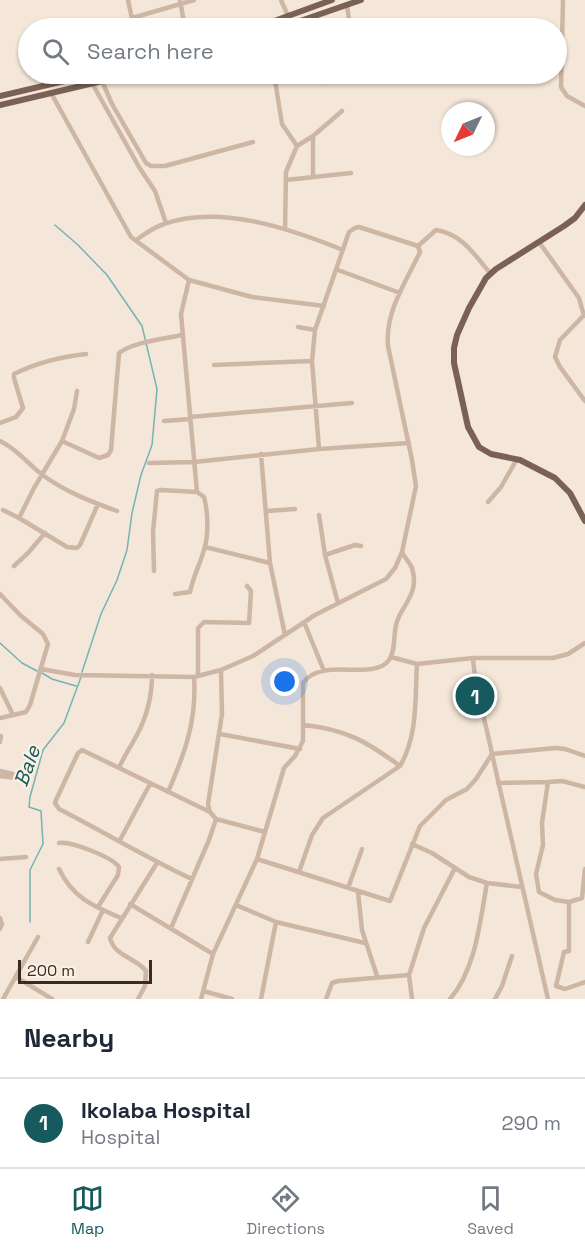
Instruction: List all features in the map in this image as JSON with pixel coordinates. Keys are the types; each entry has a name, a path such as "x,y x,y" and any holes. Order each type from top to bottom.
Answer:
{"main road":[{"path":"282,18 331,0 334,9"},
{"path":"308,18 361,0"},
{"path":"0,96 51,84"},
{"path":"0,105 88,84"},
{"path":"585,205 575,218 490,273 469,308 454,348 454,363 465,417 479,447 491,454 517,459 555,478 574,500 585,521"}],"street":[{"path":"128,0 132,18 194,0"},
{"path":"281,0 288,16"},
{"path":"563,0 563,18"},
{"path":"181,2 183,18"},
{"path":"347,5 349,18"},
{"path":"93,84 155,191 165,223"},
{"path":"103,84 133,142 146,163 151,166 165,166 253,142"},
{"path":"276,84 282,124 297,146"},
{"path":"561,84 567,96 585,106"},
{"path":"51,93 116,207 128,234 189,280 252,297 324,306"},
{"path":"285,229 286,172 297,146 313,136 342,111"},
{"path":"313,136 313,176"},
{"path":"286,180 351,173"},
{"path":"136,240 165,223 195,218 222,217 285,229 343,250"},
{"path":"319,449 312,361 315,330 351,230 358,227 418,246"},
{"path":"418,246 436,230 449,233 466,244 490,273"},
{"path":"539,242 579,298 584,316 560,340 555,357 585,401"},
{"path":"40,674 196,676 221,670 253,656 304,622 387,579 402,552 416,486 387,338 391,311 420,252 418,246"},
{"path":"338,270 400,293"},
{"path":"189,280 182,307 182,335 197,492"},
{"path":"298,327 315,330"},
{"path":"62,441 99,458 108,455 111,450 118,355 124,349 182,335"},
{"path":"0,423 16,417 24,408 14,374 55,358 86,354"},
{"path":"214,365 312,361"},
{"path":"19,518 62,441 74,409 77,392"},
{"path":"164,422 352,403"},
{"path":"0,441 27,459 42,475 82,497 117,511"},
{"path":"149,463 194,462 261,454 409,443"},
{"path":"261,454 270,562 285,635"},
{"path":"488,502 501,487 517,459"},
{"path":"154,570 155,494 161,490 197,492 204,497 206,510 205,548 190,592 175,594"},
{"path":"3,510 68,547 76,548 99,504"},
{"path":"267,511 295,509"},
{"path":"319,515 325,555 338,603"},
{"path":"14,566 45,533"},
{"path":"325,555 355,545 362,546"},
{"path":"205,548 270,562"},
{"path":"201,999 213,954 257,859 284,768 300,750 303,741 303,683 308,677 324,671 375,668 384,665 391,657 395,624 409,602 414,584 411,567 402,552"},
{"path":"168,792 189,738 194,710 198,628 204,622 249,623 251,621 251,591 248,586"},
{"path":"0,594 46,638 48,644 26,712 0,718"},
{"path":"304,622 324,671"},
{"path":"391,657 417,664 473,658 553,658 568,654 585,643"},
{"path":"473,658 474,677 488,729 498,783 548,999"},
{"path":"299,872 312,836 323,818 400,766 411,740 417,664"},
{"path":"210,812 208,804 210,786 220,734 223,699 221,670"},
{"path":"119,768 146,713 151,695 152,675"},
{"path":"0,688 14,716"},
{"path":"303,725 329,728 365,741 400,766"},
{"path":"220,734 300,750"},
{"path":"0,742 1,736"},
{"path":"492,754 556,748 585,756"},
{"path":"192,879 157,863 120,840 59,809 55,803 79,751 82,750 210,812 216,819 265,832"},
{"path":"257,859 390,901 420,826 446,800 467,789 492,754"},
{"path":"0,771 17,775 16,778 0,776"},
{"path":"498,783 562,781 585,786"},
{"path":"548,782 542,824 543,844 536,874 539,892 555,900 569,902 582,898 585,869"},
{"path":"120,840 150,784"},
{"path":"171,928 216,819"},
{"path":"59,843 68,842 84,848 113,860 119,867 118,875 88,942"},
{"path":"412,844 469,877 487,883 522,886"},
{"path":"348,888 362,849"},
{"path":"0,859 26,858"},
{"path":"138,999 145,986 146,971 142,966 117,951 110,938 157,863"},
{"path":"412,999 409,975 424,928 455,868"},
{"path":"60,869 66,884 74,892 101,909 121,918"},
{"path":"450,999 468,967 487,883"},
{"path":"358,892 358,907 365,943 377,976"},
{"path":"569,902 569,951 564,952 561,960 556,986 565,989 585,982"},
{"path":"130,904 213,954"},
{"path":"236,905 276,922 365,943"},
{"path":"0,918 0,929"},
{"path":"262,999 266,966 276,922"},
{"path":"3,999 38,937"},
{"path":"495,999 512,957"},
{"path":"326,999 332,983 377,976 409,975"},
{"path":"16,977 52,999"},
{"path":"203,991 232,999"}],"waterway":[{"path":"55,225 107,275 142,326 157,389 152,445 141,475 132,513 127,550 117,580 101,614 82,672"},
{"path":"0,643 22,663 37,671"},
{"path":"42,673 52,679 76,686"},
{"name":"Bale","path":"30,922 30,870 43,844 41,811 29,807 30,797 43,750 64,723 81,677"}],"place":[{"name":"Ikolaba Hospital","path":"475,696"}]}
